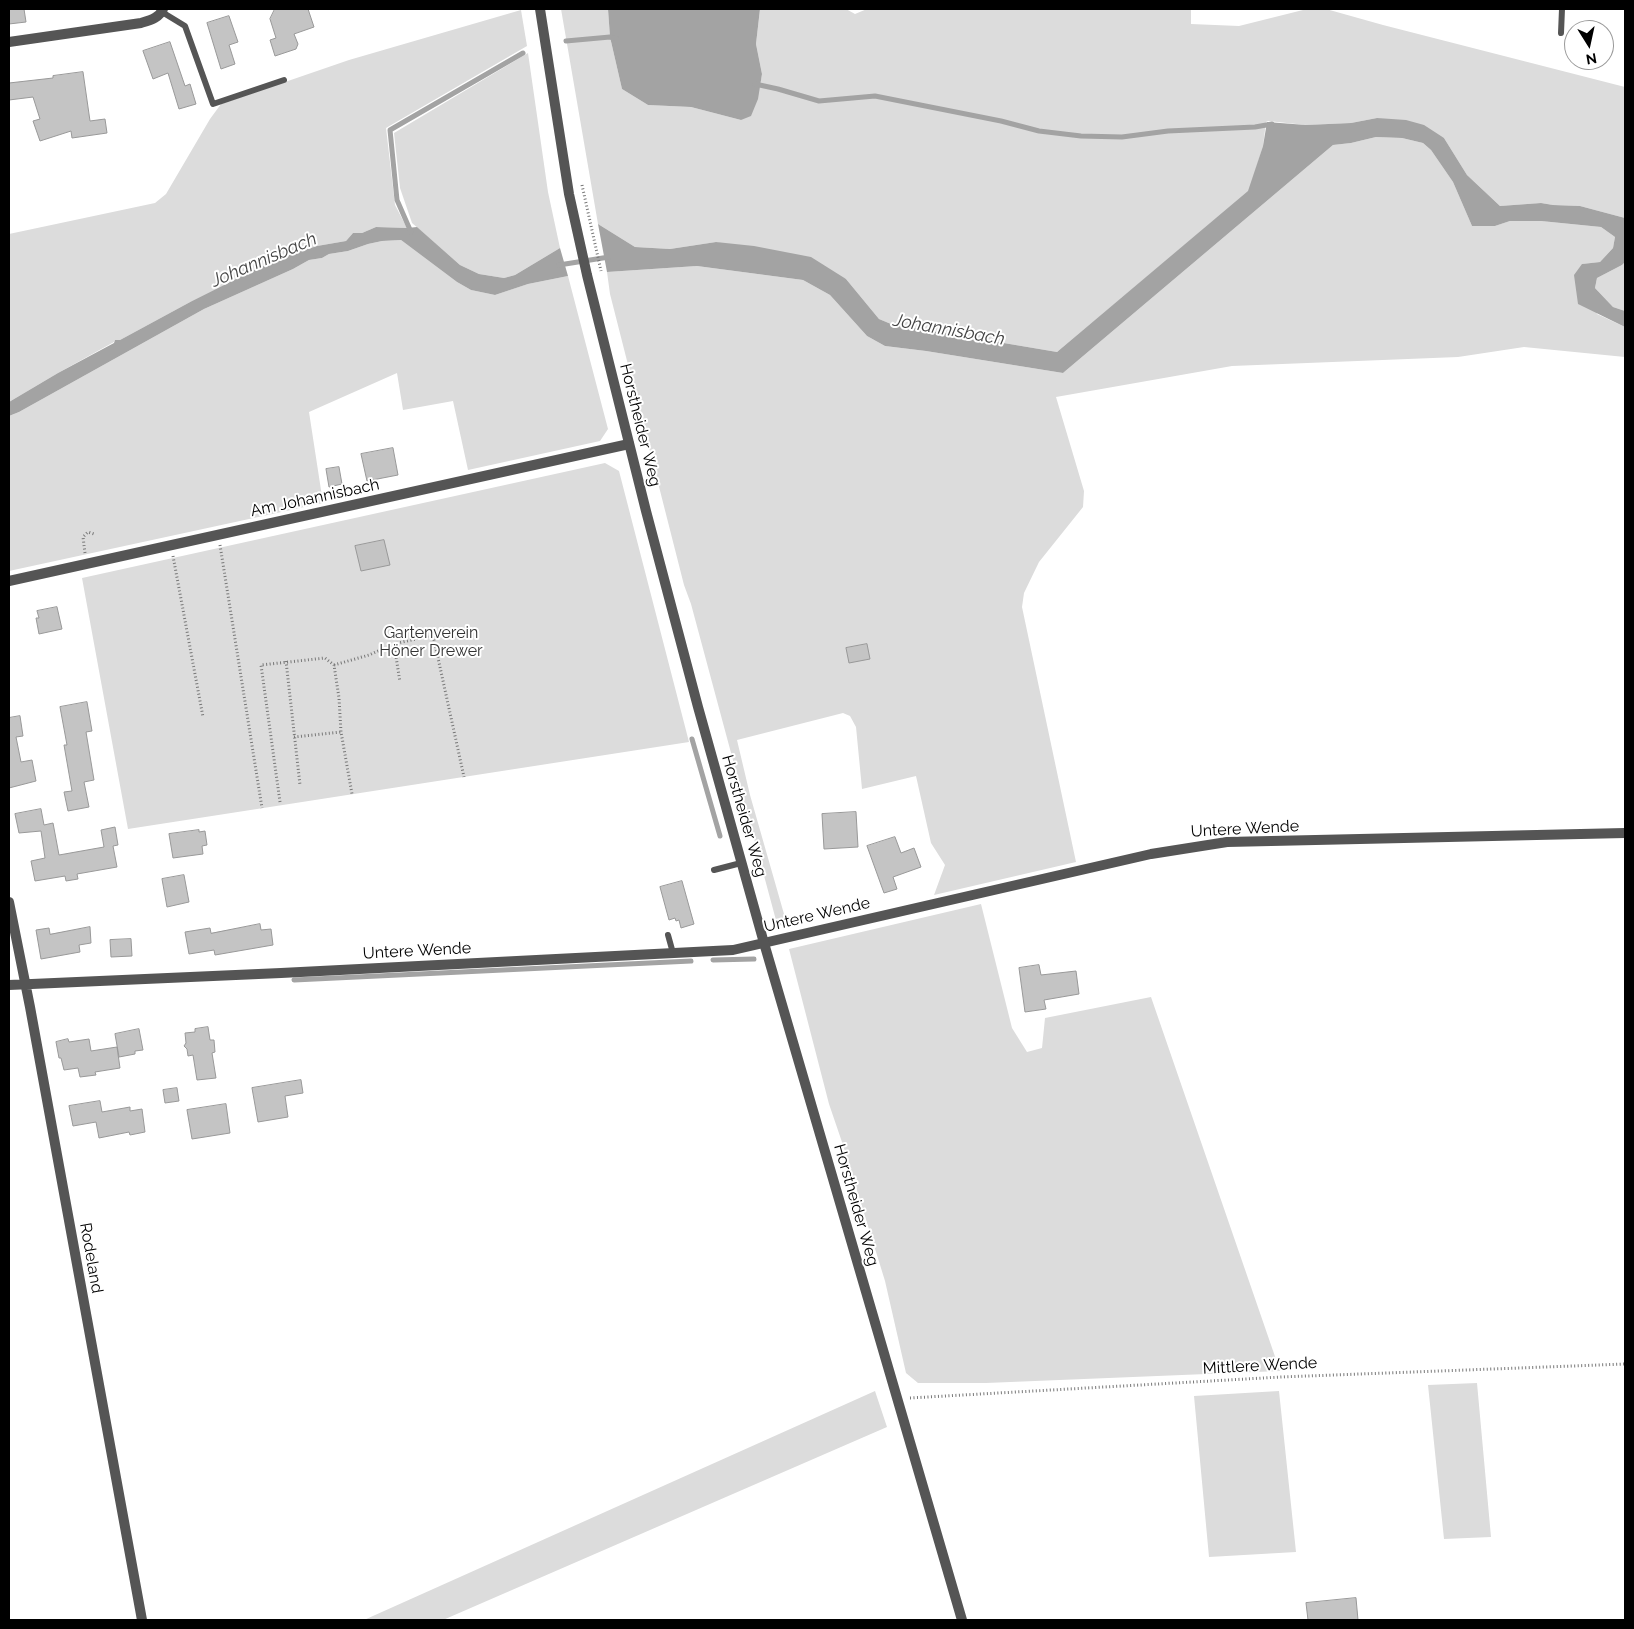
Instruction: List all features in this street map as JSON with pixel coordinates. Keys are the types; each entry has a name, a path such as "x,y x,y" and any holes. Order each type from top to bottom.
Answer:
{"street":[{"name":"Horstheider Weg","path":"540,9 565,172 576,228 629,444 700,715 764,943 962,1620"},
{"path":"9,42 141,23 154,20 162,10"},
{"name":"Am Johannisbach","path":"9,581 629,444"},
{"name":"Untere Wende","path":"9,985 732,950 1151,854 1227,842 1625,833"},
{"name":"Rodeland","path":"9,902 30,1007 142,1620"}],"lane":[{"path":"1561,33 1562,9"},
{"path":"162,10 185,26 213,104 284,80"},
{"path":"714,870 742,863"},
{"path":"668,935 673,953"}],"path":[{"path":"592,224 602,273"},
{"path":"84,548 83,537 88,532 94,534"},
{"path":"218,535 262,808"},
{"path":"171,545 202,717"},
{"path":"334,665 369,655 394,644 433,635 464,777"},
{"path":"394,644 400,682"},
{"path":"280,802 261,665 286,661 325,658 334,665 339,698 341,732 352,794"},
{"path":"286,661 300,785"},
{"path":"294,736 341,732"},
{"name":"Mittlere Wende","path":"897,1401 914,1396 1625,1364"}],"green space":[{"path":"561,9 608,9 610,37 622,89 648,105 691,107 741,120 760,86 762,74 756,44 760,9 846,9 855,14 867,9 1191,9 1191,24 1239,26 1307,9 1326,9 1625,87 1625,218 1580,206 1541,203 1500,206 1467,175 1444,138 1377,118 1351,123 1306,125 1268,121 1266,122 1263,146 1249,191 1057,352 891,324 879,319 846,279 716,242 670,249 635,247 598,224"},
{"path":"521,10 527,46 386,128 395,205 407,228 376,227 362,233 353,233 346,241 317,246 279,258 192,301 120,340 115,340 9,402 9,234 155,203 166,194 210,119 221,104 349,60"},
{"path":"528,53 548,192 560,248 515,275 504,278 479,274 460,265 412,223 400,188 394,133"},
{"path":"1376,137 1402,138 1423,143 1431,150 1453,182 1472,226 1495,226 1510,221 1541,221 1601,227 1615,237 1613,248 1600,262 1582,264 1597,314 1625,327 1625,357 1524,347 1458,357 1232,366 1056,397 1084,491 1083,507 1039,562 1024,593 1022,607 1076,862 934,895 945,865 931,843 916,776 862,789 856,727 850,716 843,713 737,740 750,795 788,928 777,924 691,604 684,585 610,294 607,272 697,266 803,280 830,295 867,336 885,346 1063,373 1333,145"},
{"path":"401,240 457,282 471,290 495,295 528,284 568,276 608,429 600,441 468,470 453,401 403,410 397,373 309,412 323,503 9,571 9,416 204,309 309,260 348,251 368,244"},
{"path":"1625,262 1625,311 1613,307 1595,288 1597,278"},
{"name":"Gartenverein Höner Drewer","path":"605,463 619,471 689,742 128,829 82,578"},
{"path":"981,904 1012,1028 1027,1052 1042,1048 1045,1018 1151,997 1280,1371 986,1383 918,1383 906,1373 885,1281 829,1104 789,949"},
{"path":"1477,1383 1491,1537 1444,1539 1428,1385"},
{"path":"875,1391 887,1427 443,1620 364,1620"},
{"path":"1279,1391 1296,1552 1209,1557 1194,1396"}],"shaded area":[{"path":"608,9 760,9 756,44 762,74 758,99 751,116 741,120 691,107 648,105 622,89 610,37"},
{"path":"1377,118 1406,120 1424,125 1444,138 1467,175 1500,206 1541,203 1580,206 1625,218 1625,262 1597,278 1595,288 1613,307 1625,311 1625,327 1578,304 1574,275 1582,264 1600,262 1613,248 1615,237 1601,227 1541,221 1510,221 1495,226 1472,226 1453,182 1431,150 1423,143 1402,138 1376,137 1333,145 1063,373 885,346 867,336 830,295 803,280 697,266 607,272 598,224 635,247 670,249 716,242 754,246 811,257 846,279 879,319 891,324 1057,352 1248,191 1263,146 1267,122 1306,125 1351,123"},
{"path":"376,227 417,227 460,265 479,274 504,278 515,275 560,248 568,276 528,284 495,295 471,290 457,282 401,240 368,244 348,251 309,260 204,309 9,416 9,402 114,343 115,340 120,340 192,301 279,258 317,246 346,241 353,233 362,233"}],"building":[{"path":"9,9 24,9 26,22 9,24"},
{"path":"275,9 308,9 314,27 294,34 298,44 296,49 275,56 270,40 276,38 270,19"},
{"path":"229,16 238,42 229,45 235,64 221,69 207,23"},
{"path":"170,42 185,86 190,84 196,104 179,109 168,73 153,79 143,51"},
{"path":"83,72 90,121 105,119 107,133 72,138 71,131 40,141 33,121 40,119 33,97 9,100 9,83 53,78 53,76"},
{"path":"393,448 398,475 367,481 361,454"},
{"path":"339,467 342,484 329,487 326,469"},
{"path":"384,540 390,565 361,571 355,546"},
{"path":"57,607 62,629 39,634 36,618 39,618 37,611"},
{"path":"867,644 870,659 849,663 846,648"},
{"path":"87,702 92,731 86,732 94,780 84,782 89,807 68,811 64,792 72,791 64,745 67,745 60,707"},
{"path":"20,716 23,736 16,737 21,762 32,760 36,781 9,788 9,718"},
{"path":"41,809 44,825 53,823 59,855 104,847 101,830 115,827 118,845 113,846 117,867 77,874 78,879 66,881 65,876 35,881 31,861 45,858 41,831 19,833 15,814"},
{"path":"856,812 858,847 824,849 822,814"},
{"path":"199,830 199,832 205,831 207,845 202,846 203,854 173,858 169,834"},
{"path":"895,837 901,853 914,848 921,867 893,877 897,889 884,893 867,846"},
{"path":"184,875 189,902 167,907 162,879"},
{"path":"682,881 694,924 681,928 679,920 676,921 675,918 669,920 660,887"},
{"path":"260,924 261,930 271,929 273,945 215,955 214,950 189,954 185,932 210,928 211,933"},
{"path":"90,927 91,943 79,945 80,952 41,959 36,930 49,928 50,934"},
{"path":"131,939 132,956 111,957 110,940"},
{"path":"1039,965 1041,975 1076,971 1079,994 1044,1000 1046,1009 1025,1012 1019,968"},
{"path":"208,1027 210,1040 214,1040 215,1052 212,1053 216,1078 197,1080 193,1055 188,1056 187,1049 184,1046 186,1043 185,1033 195,1032 195,1029"},
{"path":"139,1029 143,1050 135,1051 135,1054 119,1057 115,1034"},
{"path":"68,1039 69,1042 89,1039 91,1051 117,1047 120,1068 95,1072 96,1075 80,1077 78,1068 64,1070 61,1058 59,1058 56,1042"},
{"path":"301,1080 303,1093 285,1096 288,1117 258,1122 252,1088"},
{"path":"177,1088 179,1101 165,1103 163,1090"},
{"path":"100,1101 102,1112 130,1107 130,1111 142,1109 145,1132 130,1135 129,1132 99,1138 96,1122 73,1126 69,1106"},
{"path":"226,1104 230,1133 192,1139 187,1110"},
{"path":"1356,1598 1358,1620 1308,1620 1306,1603"}],"waterway":[{"path":"566,41 610,37 617,39"},
{"path":"411,232 397,200 390,130 523,53"},
{"path":"755,84 819,101 875,96 1001,121 1039,131 1081,136 1122,137 1168,131 1255,127 1272,124"},
{"name":"Johannisbach","path":"559,265 609,257"},
{"path":"692,739 720,836"},
{"path":"713,960 754,959"},
{"path":"294,980 691,961"}]}
